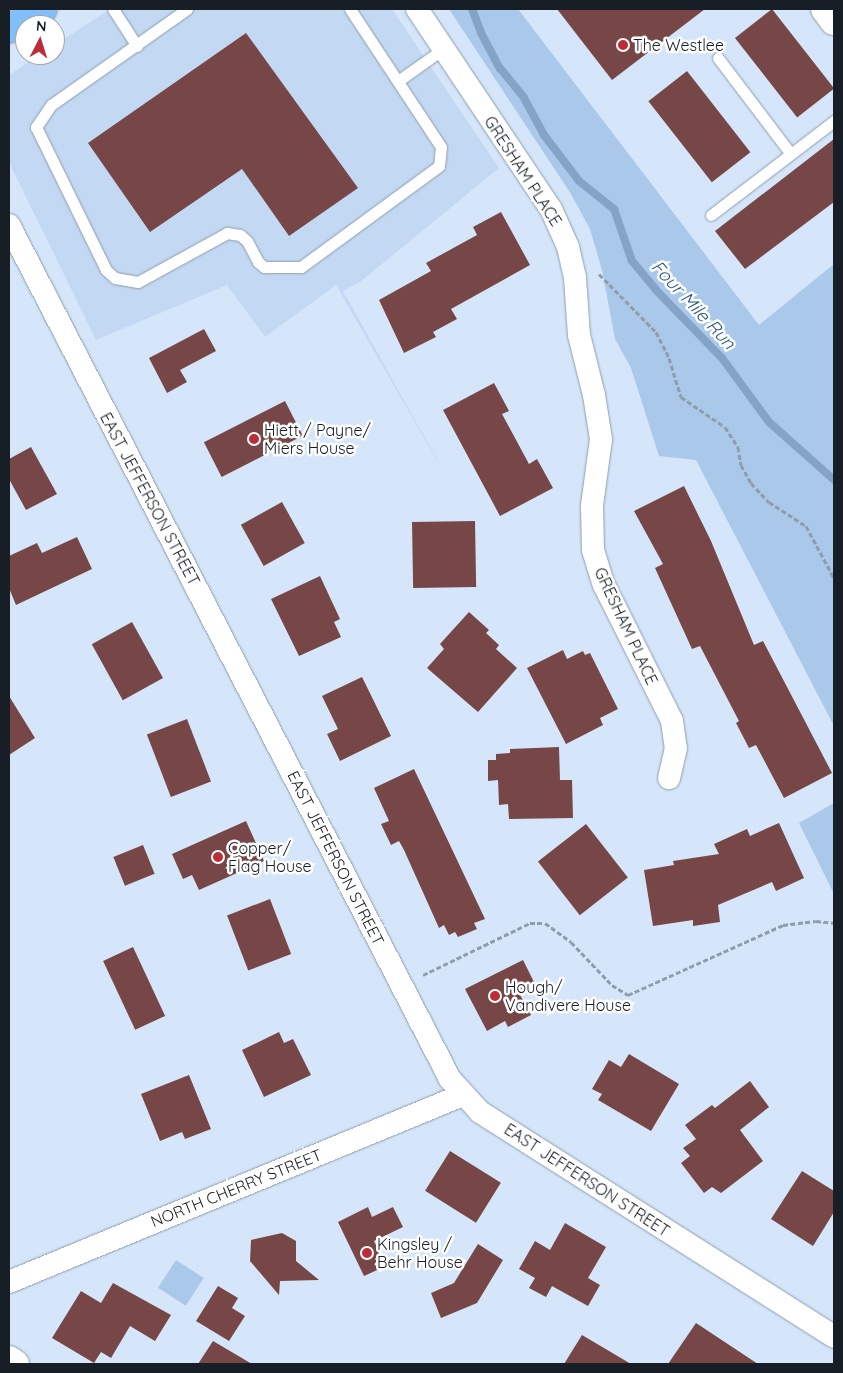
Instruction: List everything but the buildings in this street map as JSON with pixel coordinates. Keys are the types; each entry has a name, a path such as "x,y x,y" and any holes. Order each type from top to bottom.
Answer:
{"main road":[{"path":"9,30 43,9"}],"street":[{"name":"GRESHAM PLACE","path":"417,9 551,209 572,260 579,335 597,407 601,439 592,506 593,550 604,585 672,721 676,748 669,778"},
{"path":"825,9 834,21"},
{"name":"EAST JEFFERSON STREET","path":"9,225 16,256 450,1079 480,1112 834,1337"},
{"name":"NORTH CHERRY STREET","path":"9,1282 463,1095"},
{"path":"9,1360 15,1364"}],"lane":[{"path":"113,9 137,46"},
{"path":"187,9 51,105 36,127 106,270 115,278 130,282 138,282 227,233 240,235 247,241 258,262 264,267 294,270 307,265 439,166 441,147 350,9"},
{"path":"398,81 444,49"},
{"path":"718,58 790,153"},
{"path":"711,215 834,121"}],"path":[{"path":"596,273 656,332 669,358 677,391 728,432 751,483 769,502 806,526 834,578"},
{"path":"420,976 530,923 545,923 571,942 612,985 628,995 783,925 816,921 834,923"}],"shaded area":[{"path":"110,9 392,9 499,168 360,282 343,291 454,490 336,285 265,337 227,285 96,340 9,162 9,75 24,65 65,65 65,38"},
{"path":"449,9 518,9 759,325 834,264 834,726 696,460 659,456 631,368 615,339 602,270 590,229 571,194"},
{"path":"834,803 834,894 799,823"},
{"path":"176,1260 204,1278 186,1306 158,1288"}],"waterway":[{"name":"Four Mile Run","path":"472,9 481,33 500,68 524,98 544,135 579,181 614,209 632,261 656,290 722,358 769,422 834,480"}],"place":[{"name":"The Westlee","path":"623,45"},
{"name":"Hiett / Payne/ Miers House","path":"254,439"},
{"name":"Copper/ Flag House","path":"218,857"},
{"name":"Hough/ Vandivere House","path":"495,996"},
{"name":"Kingsley / Behr House","path":"367,1253"}]}
